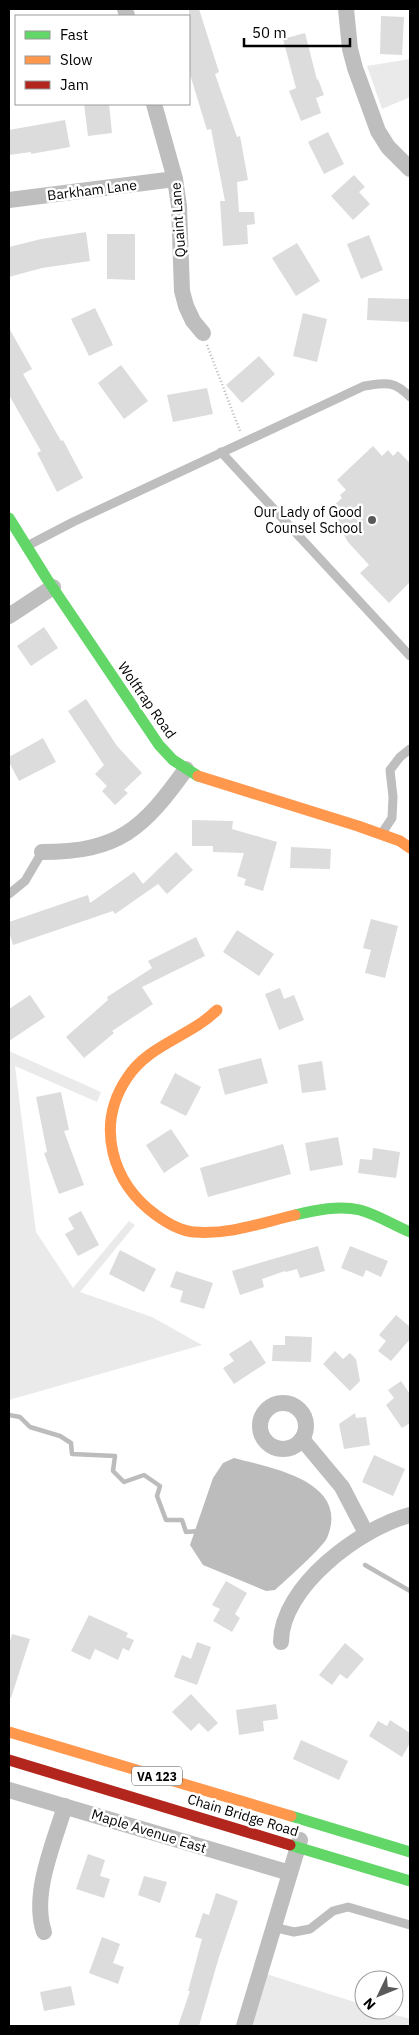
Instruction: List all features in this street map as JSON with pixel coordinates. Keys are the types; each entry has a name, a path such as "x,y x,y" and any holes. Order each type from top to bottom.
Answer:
{"street":[{"path":"346,9 350,49 378,131 388,148 410,170"},
{"name":"Quaint Lane","path":"154,105 170,155 175,179 179,206 182,291 193,321 202,333"},
{"name":"Barkham Lane","path":"9,200 175,179"},
{"name":"Wolftrap Road","path":"9,518 52,587 159,745 173,760 196,776 211,782 381,834 410,848"},
{"path":"9,616 52,587"},
{"path":"42,852 65,852 87,849 108,843 129,832 161,804 186,770"},
{"path":"217,1010 193,1030 150,1052 131,1072 118,1094 111,1129 112,1146 116,1164 134,1197 151,1213 167,1223 185,1230 201,1233 219,1234 236,1231 326,1208 345,1208 378,1216 410,1232"},
{"path":"302,1438 342,1487 366,1533"},
{"path":"281,1642 281,1629 297,1595 333,1557 366,1533 392,1520 410,1515"},
{"name":"Chain Bridge Road","path":"9,1732 410,1852"},
{"name":"Chain Bridge Road","path":"9,1760 410,1880"},
{"name":"Maple Avenue East","path":"9,1790 290,1874"},
{"path":"44,1932 40,1910 40,1892 65,1806"},
{"path":"244,2026 305,1821"}],"lane":[{"path":"27,546 73,522 364,386 386,383 400,386 410,397"},
{"path":"221,452 410,656"},
{"path":"381,834 392,818 393,797 390,770 400,757 410,749"},
{"path":"9,894 25,881 42,852"},
{"path":"274,1927 294,1932 310,1929 333,1910 348,1907 410,1925"}],"path":[{"path":"202,333 241,435"}],"shaded area":[{"path":"410,59 410,97 382,109 367,66"},
{"path":"9,1051 101,1092 97,1102 15,1066 36,1232 73,1288 129,1221 135,1225 80,1292 152,1317 202,1345 9,1400"},
{"path":"234,1458 268,1467 303,1480 318,1490 328,1503 331,1519 327,1538 275,1590 266,1591 203,1565 190,1545 213,1478 223,1463"},
{"path":"260,1972 354,2002 354,2020 404,2020 404,2017 410,2019 410,2026 244,2026"}],"building":[{"path":"189,9 199,9 219,72 215,74 237,137 240,136 248,180 237,182 239,212 254,212 255,224 247,225 248,244 223,246 220,201 225,201 211,129 207,130 190,74"},
{"path":"381,16 404,17 402,55 380,54"},
{"path":"305,33 317,80 324,95 316,98 321,113 301,121 289,91 296,88 283,39"},
{"path":"84,105 109,105 112,133 88,136"},
{"path":"65,120 70,147 31,154 31,152 9,155 9,130"},
{"path":"328,132 344,164 324,174 308,142"},
{"path":"354,175 365,187 359,192 370,204 353,220 331,196"},
{"path":"86,232 90,261 42,268 9,277 9,247 41,239"},
{"path":"107,234 135,234 135,280 107,279"},
{"path":"369,235 383,270 361,279 347,244"},
{"path":"297,243 320,281 296,296 272,258"},
{"path":"368,298 410,299 410,322 367,320"},
{"path":"95,308 113,345 89,356 71,319"},
{"path":"303,313 327,319 317,362 293,356"},
{"path":"9,328 32,369 23,374 61,441 63,440 83,478 57,492 37,453 41,451 9,395"},
{"path":"259,356 275,374 242,403 226,385"},
{"path":"121,365 148,401 124,419 98,383"},
{"path":"207,388 213,414 173,422 167,395"},
{"name":"Our Lady of Good Counsel School","path":"373,446 382,456 388,450 393,456 398,451 410,463 410,582 389,603 360,573 369,565 348,542 329,510 342,498 340,495 346,490 337,480"},
{"path":"44,627 58,648 31,666 17,646"},
{"path":"86,699 117,746 142,773 124,790 128,793 115,805 102,791 107,786 95,774 104,765 68,711"},
{"path":"43,738 56,762 19,781 9,762 9,757"},
{"path":"192,820 233,821 232,829 277,842 263,891 244,885 246,879 237,876 244,853 213,852 213,846 192,846"},
{"path":"291,847 331,849 330,869 290,868"},
{"path":"176,852 193,870 167,894 158,884 115,914 113,911 13,945 9,932 9,922 88,895 90,903 134,872 143,884"},
{"path":"371,919 398,926 385,978 365,973 371,950 363,948"},
{"path":"237,930 274,954 259,976 223,952"},
{"path":"196,937 205,956 142,987 153,1004 112,1031 114,1033 84,1058 66,1037 108,1000 107,997 152,968 148,961"},
{"path":"280,988 284,999 294,995 304,1020 279,1030 265,994"},
{"path":"30,995 45,1017 9,1041 9,1009"},
{"path":"261,1058 268,1083 225,1095 218,1069"},
{"path":"322,1061 326,1090 302,1093 298,1065"},
{"path":"175,1073 201,1087 186,1116 160,1103"},
{"path":"61,1092 69,1130 64,1131 84,1185 59,1194 44,1153 47,1152 36,1097"},
{"path":"171,1129 189,1156 164,1173 146,1145"},
{"path":"338,1137 343,1165 310,1171 305,1143"},
{"path":"283,1144 291,1174 208,1197 200,1168"},
{"path":"373,1148 400,1152 396,1178 358,1173 360,1159 372,1160"},
{"path":"81,1211 99,1245 78,1256 65,1234 74,1229 68,1218"},
{"path":"318,1246 325,1271 300,1278 297,1269 285,1271 262,1279 264,1287 240,1295 232,1271"},
{"path":"350,1246 388,1261 381,1277 366,1270 363,1277 341,1268"},
{"path":"120,1250 156,1269 144,1292 109,1274"},
{"path":"176,1271 213,1283 204,1309 180,1302 183,1291 170,1287"},
{"path":"396,1315 410,1327 410,1339 391,1361 378,1351 386,1341 379,1335"},
{"path":"285,1336 312,1337 311,1362 272,1361 273,1345 285,1345"},
{"path":"251,1340 266,1363 234,1384 223,1368 234,1361 229,1354"},
{"path":"335,1351 343,1359 350,1353 356,1359 360,1381 350,1391 323,1364"},
{"path":"401,1381 410,1394 410,1423 402,1428 386,1405 394,1398 388,1390"},
{"path":"355,1413 356,1418 366,1417 370,1445 344,1449 339,1424"},
{"path":"374,1455 405,1469 393,1496 362,1482"},
{"path":"226,1581 247,1593 235,1614 240,1618 232,1632 213,1621 220,1609 212,1605"},
{"path":"89,1615 128,1633 126,1637 134,1640 129,1651 123,1648 118,1660 95,1649 90,1660 71,1651"},
{"path":"12,1634 30,1639 11,1698 9,1697 9,1645"},
{"path":"197,1642 211,1647 197,1685 174,1677 182,1655 191,1659"},
{"path":"345,1643 364,1659 347,1679 340,1674 332,1685 319,1675"},
{"path":"191,1694 218,1723 208,1732 199,1723 191,1731 172,1712"},
{"path":"276,1704 278,1719 263,1721 264,1731 239,1735 236,1710"},
{"path":"390,1720 410,1733 410,1743 402,1757 369,1736 378,1721 387,1726"},
{"path":"301,1740 348,1761 339,1780 293,1759"},
{"path":"88,1854 105,1860 100,1876 110,1879 104,1898 76,1889"},
{"path":"144,1876 167,1882 160,1903 138,1895"},
{"path":"216,1893 238,1901 199,2026 178,2026 190,1991 188,1991 202,1939 195,1937 203,1913 209,1915"},
{"path":"102,1937 120,1944 113,1963 124,1967 118,1984 89,1973"},
{"path":"71,1986 75,2005 44,2011 40,1992"}],"waterway":[{"path":"9,1415 20,1417 30,1427 60,1436 71,1443 72,1454 115,1456 113,1471 124,1482 144,1475 160,1486 157,1496 166,1520 182,1520 186,1532 199,1531"},
{"path":"365,1565 410,1591"}],"traffic: fast":[{"path":"9,518 47,579 159,745 173,760 198,776"},
{"path":"295,1215 328,1209 360,1210 410,1232"},
{"path":"291,1816 410,1852"},
{"path":"290,1845 410,1881"}],"traffic: slow":[{"path":"198,776 358,826 400,841 410,848"},
{"path":"217,1010 195,1027 147,1057 136,1066 127,1078 117,1096 112,1115 111,1134 113,1152 119,1170 128,1187 141,1202 165,1221 184,1230 220,1232 295,1215"},
{"path":"9,1732 291,1816"}],"traffic: jam":[{"path":"9,1760 290,1845"}],"place":[{"name":"Our Lady of Good Counsel School","path":"372,520"}]}
